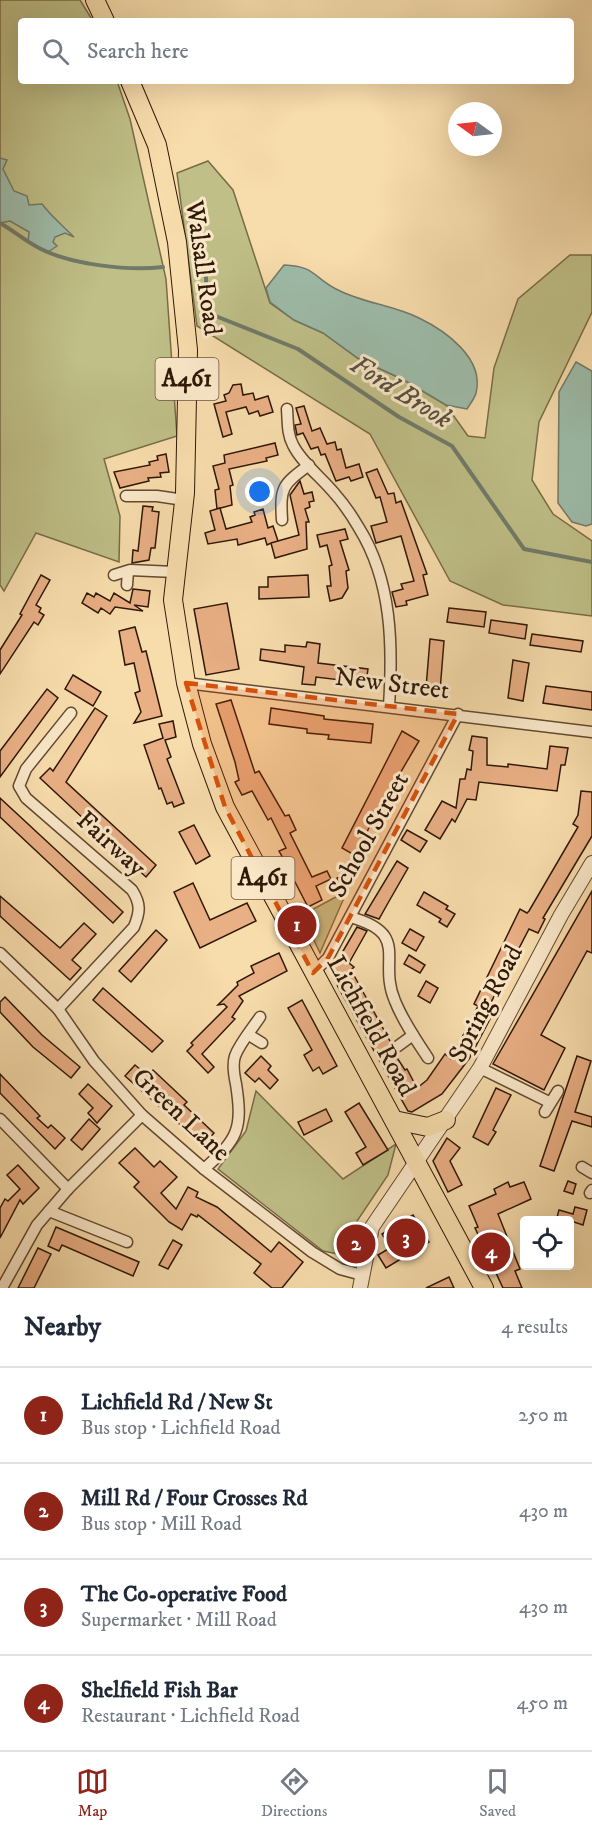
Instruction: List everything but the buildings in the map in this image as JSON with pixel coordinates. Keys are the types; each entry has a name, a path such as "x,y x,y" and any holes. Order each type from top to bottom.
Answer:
{"highway":[{"path":"95,0 104,18"},
{"name":"Walsall Road","path":"131,84 157,146 177,242 188,350 184,500 173,600 186,683"},
{"name":"Lichfield Road","path":"186,683 205,754 225,807 484,1288"},
{"path":"394,1120 428,1127 446,1120"}],"street":[{"path":"287,409 288,430 293,446 337,496 360,530 376,570 388,609 392,660 389,706"},
{"path":"282,520 280,493 286,482 309,465"},
{"path":"126,496 157,496 184,500"},
{"path":"127,585 128,571"},
{"path":"114,575 128,571 175,572"},
{"name":"New Street","path":"186,683 458,714 592,732"},
{"name":"Fairway","path":"58,1009 134,927 140,912 138,900 132,890 26,798 19,786 26,769 71,713"},
{"name":"School Street","path":"313,973 328,958 458,714"},
{"name":"Spring Road","path":"361,1282 372,1227 417,1164 480,1068 561,915 592,863"},
{"path":"350,917 371,922 383,932 392,954 388,981 395,1001 428,1058"},
{"name":"Green Lane","path":"0,953 58,1009 94,1061 142,1115 204,1169 312,1252 361,1282"},
{"path":"204,1169 225,1151 238,1129 241,1114 234,1070 235,1057 260,1017"},
{"path":"249,1035 262,1042"},
{"path":"398,1046 414,1035"},
{"path":"480,1068 547,1107 558,1091"},
{"path":"2,1288 31,1234 68,1189 142,1115"},
{"path":"0,1119 68,1189"},
{"path":"582,1167 592,1173"},
{"path":"50,1211 127,1242"}],"highlighted area":[{"path":"186,683 458,714 328,958 313,973 225,807"}],"green space":[{"path":"0,0 80,0 91,18 18,18 18,84 118,84 130,119 166,279 177,436 104,459 120,516 119,562 36,533 4,591 0,585"},
{"path":"208,161 233,190 270,303 294,320 323,333 359,359 404,380 446,405 468,436 485,438 494,368 518,299 570,255 592,255 592,312 539,422 532,480 553,514 592,541 592,616 503,605 450,581 370,434 197,326 177,173"},
{"path":"347,891 320,953 302,915"},
{"path":"256,1091 343,1179 396,1144 388,1175 353,1227 343,1255 323,1251 218,1169 246,1131"}],"shaded area":[{"path":"0,158 7,160 3,169 14,191 27,196 29,205 42,204 74,237 65,233 55,237 53,242 57,246 48,252 28,242 29,232 10,221 0,223"},
{"path":"284,265 302,267 346,294 399,310 440,330 469,357 474,368 477,380 476,393 467,409 446,405 404,380 359,359 323,333 294,320 270,302 266,288"},
{"path":"576,362 592,371 592,524 586,526 572,522 558,503 559,392"}],"waterway":[{"path":"0,223 39,248 67,259 117,267 163,267"},
{"name":"Ford Brook","path":"194,261 205,261 207,296 213,315 298,349 399,417 452,446 524,549 592,562"}],"place":[{"name":"Lichfield Rd / New St","path":"297,925"},
{"name":"The Co-operative Food","path":"406,1238"},
{"name":"Mill Rd / Four Crosses Rd","path":"356,1244"},
{"name":"Shelfield Fish Bar","path":"491,1252"}]}
